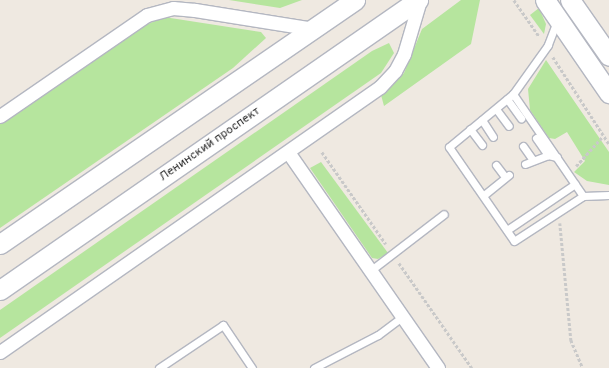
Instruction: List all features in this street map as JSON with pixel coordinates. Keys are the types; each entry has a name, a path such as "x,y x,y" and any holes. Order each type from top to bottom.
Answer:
{"street":[{"path":"0,244 355,0"},
{"path":"0,352 380,87 395,71 419,0"},
{"name":"Ленинский проспект","path":"0,290 419,0"},
{"path":"545,0 609,93"},
{"path":"570,0 609,56"},
{"path":"0,116 147,15 173,8 195,5 313,29"},
{"path":"288,152 438,368"}],"lane":[{"path":"558,19 546,47 510,96 448,147 484,196 514,241 582,196 609,195"},
{"path":"510,96 520,118"},
{"path":"510,96 556,157 582,196"},
{"path":"496,109 509,126"},
{"path":"482,120 493,137"},
{"path":"470,129 482,145"},
{"path":"536,138 548,155"},
{"path":"523,146 532,159"},
{"path":"524,164 532,159 548,155 556,157"},
{"path":"484,196 507,176 496,165"},
{"path":"507,230 575,184"},
{"path":"370,271 444,214"},
{"path":"314,368 378,335 402,317"},
{"path":"159,368 223,325 252,368"}],"path":[{"path":"514,0 609,144"},
{"path":"568,174 603,136"},
{"path":"558,211 571,340 583,368"}],"green space":[{"path":"229,0 302,0 280,8"},
{"path":"461,0 480,0 471,44 384,106 381,95 404,73 422,29"},
{"path":"539,8 546,24 544,34 530,15"},
{"path":"164,17 261,32 266,38 233,68 0,228 0,124 139,28"},
{"path":"389,43 394,53 381,73 0,338 0,310 372,51"},
{"path":"546,60 609,152 609,185 587,181 574,172 585,161 567,132 555,139 549,138 530,110 528,89"},
{"path":"321,162 388,253 378,259 372,258 310,168"}]}
